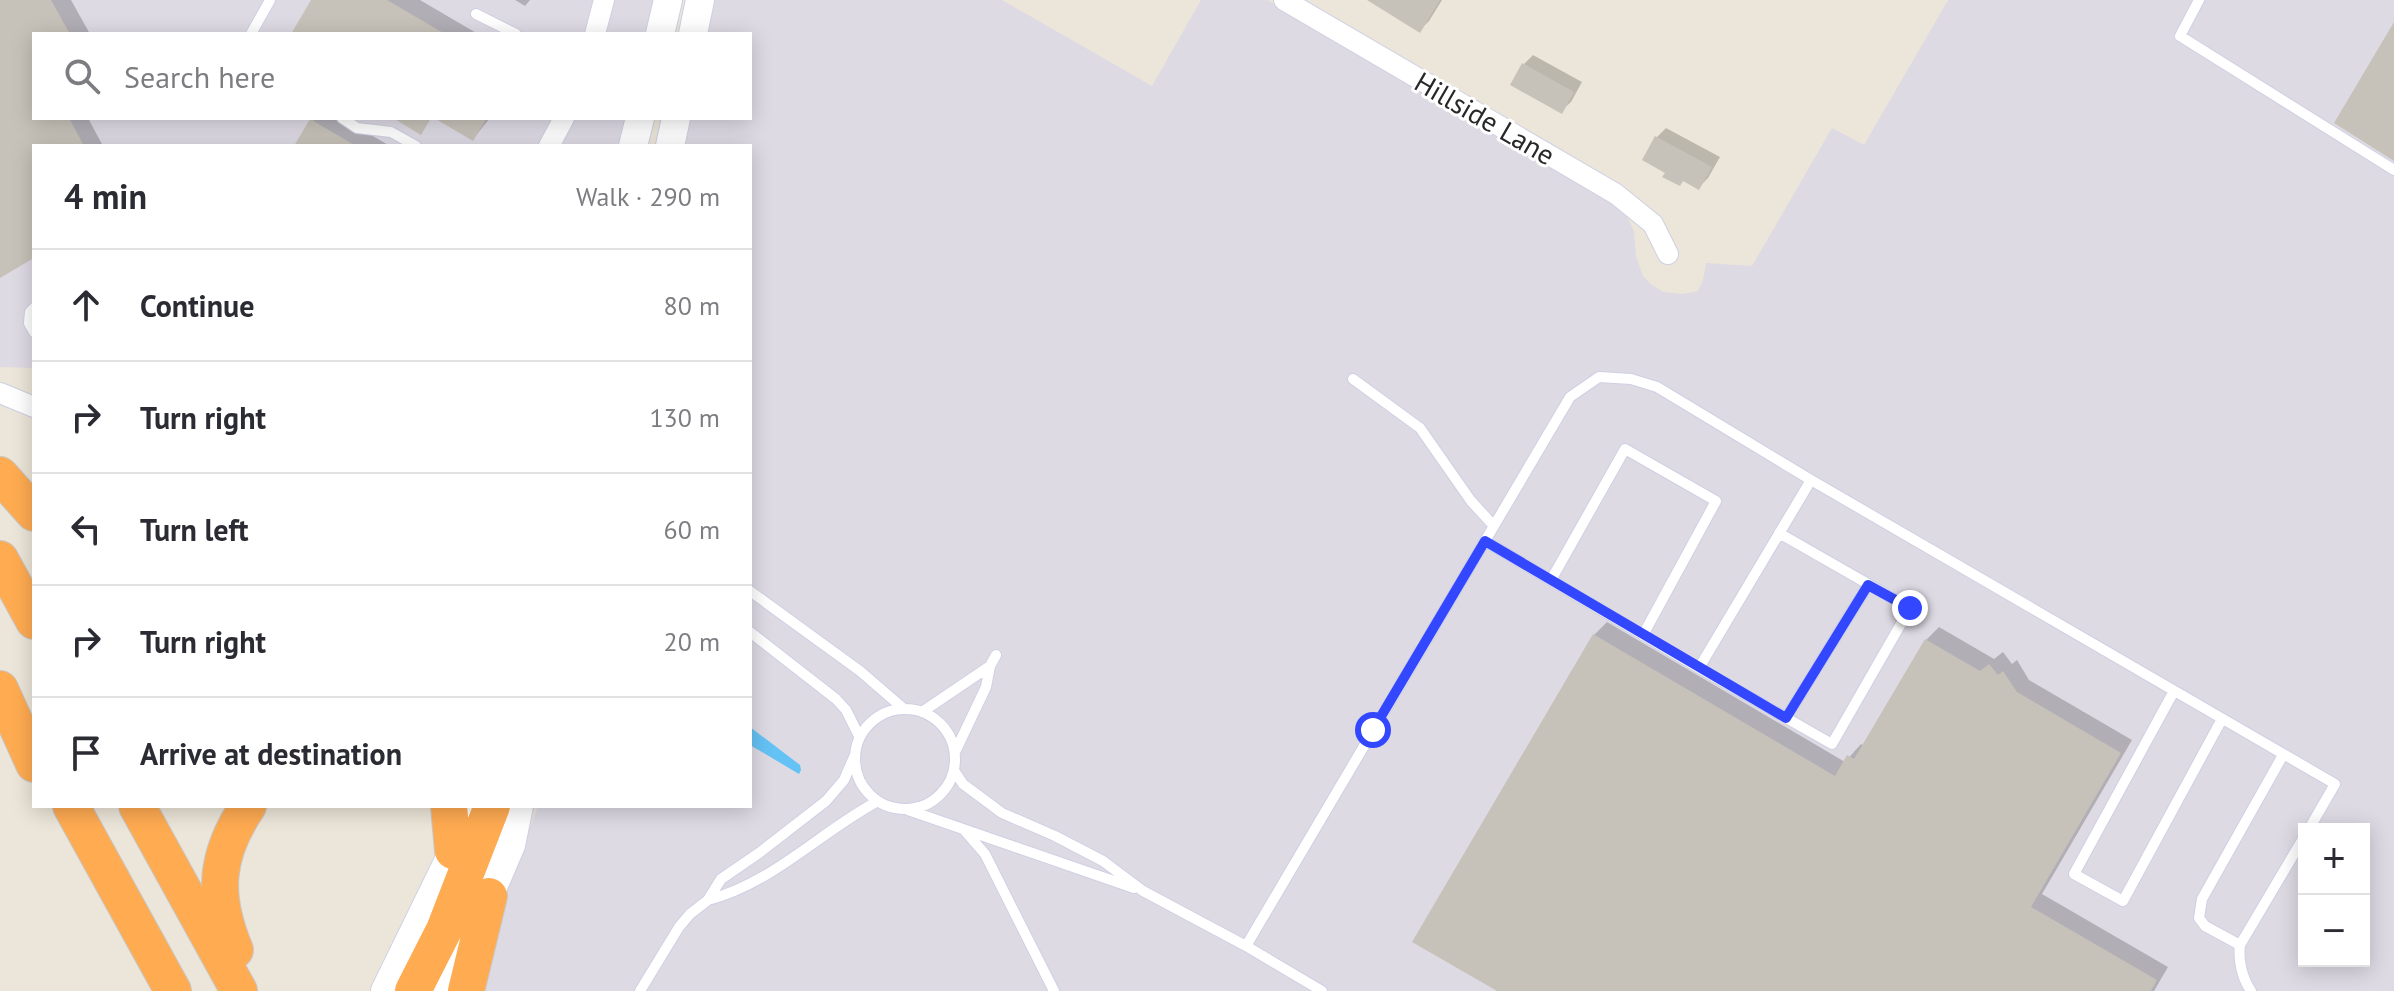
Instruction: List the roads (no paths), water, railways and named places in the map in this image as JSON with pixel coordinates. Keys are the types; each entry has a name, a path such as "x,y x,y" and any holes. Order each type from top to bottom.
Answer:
{"highway":[{"path":"0,475 32,511"},
{"path":"0,559 32,617"},
{"path":"0,679 32,736"},
{"path":"0,689 32,760"},
{"path":"54,808 155,991"},
{"path":"72,808 173,991"},
{"path":"138,808 239,991"},
{"path":"247,808 223,852 219,874 220,904 226,930 254,991"},
{"path":"449,808 453,851"},
{"path":"413,991 444,930 491,808"},
{"path":"466,991 489,896"}],"street":[{"path":"596,32 604,0"},
{"path":"660,32 668,0"},
{"path":"693,32 700,0"},
{"name":"Hillside Lane","path":"1284,0 1616,194 1653,224 1668,254"},
{"path":"550,144 563,120"},
{"path":"634,144 640,120"},
{"path":"670,144 676,120"},
{"path":"0,393 32,406"},
{"path":"385,991 453,851 469,808"},
{"path":"440,991 472,934 511,845 519,808"}],"lane":[{"path":"252,32 270,0"},
{"path":"2199,0 2180,36 2394,170"},
{"path":"476,14 512,32"},
{"path":"345,120 357,128 391,132 412,144"},
{"path":"32,310 29,323 32,328"},
{"path":"1246,946 1570,397 1599,377 1631,379 1657,387 1811,480 2335,784 2312,823"},
{"path":"1353,379 1420,428 1471,501 1494,526"},
{"path":"1551,580 1625,449 1716,501 1643,635"},
{"path":"1699,668 1811,480"},
{"path":"1485,541 1832,744 1910,608 1779,533"},
{"path":"1786,718 1868,585"},
{"path":"752,592 860,671 904,709"},
{"path":"752,634 836,699 846,710 859,736"},
{"path":"908,810 929,804 945,791 955,772 956,750 986,687 990,666 996,655"},
{"path":"922,712 990,666"},
{"path":"2174,691 2074,874 2123,901 2222,719"},
{"path":"640,991 679,927 708,900 721,879 826,801 844,780 859,736 872,719 891,710 912,708 932,716 948,731 956,750"},
{"path":"2240,945 2205,926 2199,918 2202,899 2283,755"},
{"path":"854,757 857,778 869,795 887,807 908,810 1143,891"},
{"path":"955,772 963,784 1002,813 1103,861 1143,891 1322,991"},
{"path":"708,900 733,894 814,844 849,816 878,801"},
{"path":"964,829 985,854 1054,991"},
{"path":"2251,991 2245,982 2240,945 2298,847"}],"water":[{"path":"752,729 800,765 799,774 752,746"}]}
